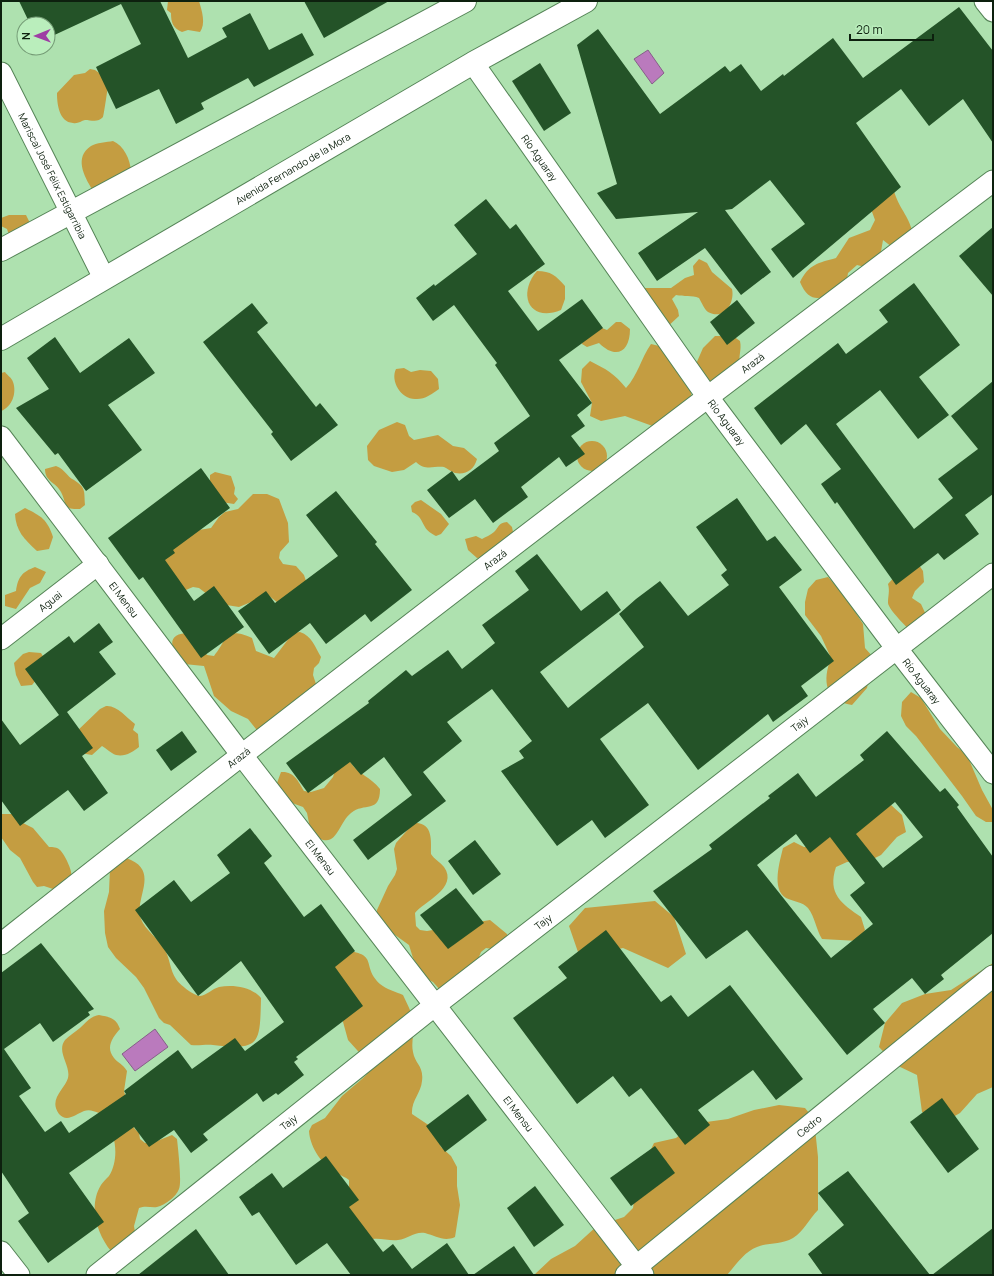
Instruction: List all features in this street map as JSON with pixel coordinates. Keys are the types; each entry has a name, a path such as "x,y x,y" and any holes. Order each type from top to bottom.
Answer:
{"main road":[{"path":"1,250 465,1"},
{"name":"Avenida Fernando de la Mora","path":"1,339 473,63 586,1"}],"street":[{"path":"985,1 993,11"},
{"name":"Río Aguaray","path":"473,63 707,396 896,649 993,773"},
{"name":"Mariscal José Félix Estigarribia","path":"1,73 104,278"},
{"name":"Arazá","path":"1,944 241,754 707,396 993,181"},
{"name":"El Mensu","path":"1,437 635,1272"},
{"name":"Aguai","path":"1,639 98,564"},
{"name":"Tajy","path":"97,1275 434,1006 993,574"},
{"name":"Cedro","path":"635,1272 993,976"},
{"path":"1,1252 19,1275"}],"shaded area":[{"path":"168,1 199,1 203,21 200,32 188,30 182,32 176,29 171,20 171,13 167,10"},
{"path":"648,50 664,73 652,84 634,59"},
{"path":"90,69 95,70 109,80 103,117 97,121 85,120 78,123 68,122 60,112 57,93 74,75 85,73"},
{"path":"113,141 117,143 126,153 131,171 92,189 82,167 83,156 86,150 93,145"},
{"path":"893,187 912,230 892,247 883,240 879,263 869,268 857,265 848,273 846,285 833,293 820,298 815,298 809,295 804,290 800,282 803,276 815,265 836,258 849,238 870,230 875,220 867,198"},
{"path":"9,215 26,215 29,221 29,227 9,235 7,229 1,226 1,218"},
{"path":"699,259 707,263 712,272 732,289 732,299 728,309 719,314 714,314 708,312 704,308 699,298 676,295 672,299 678,310 679,316 665,329 642,293 645,288 671,288 685,278 694,275 693,266"},
{"path":"537,271 546,272 553,275 565,286 565,299 561,310 550,313 541,313 534,309 530,304 527,297 528,289 531,280"},
{"path":"616,322 621,322 630,329 628,343 621,351 611,351 599,343 587,347 582,344 583,339 602,328 607,330"},
{"path":"715,336 733,336 740,341 740,365 708,389 696,364 703,348"},
{"path":"651,344 663,347 685,358 692,399 658,428 625,416 601,421 590,416 592,403 581,382 582,369 590,361 610,372 626,388 634,378"},
{"path":"404,368 411,372 420,370 431,371 438,379 439,389 422,399 415,399 405,396 401,393 394,379 396,369"},
{"path":"5,372 11,378 14,386 14,395 11,403 1,411 1,373"},
{"path":"397,422 405,425 409,436 414,440 438,435 453,446 464,448 477,459 476,463 472,469 463,473 454,472 444,467 429,468 419,465 416,462 404,470 392,472 374,466 368,460 367,446 379,430"},
{"path":"592,441 602,446 607,456 602,466 592,471 582,466 577,456 582,446"},
{"path":"56,466 62,469 69,477 82,487 85,505 80,509 68,507 59,489 47,477 45,469"},
{"path":"215,472 231,476 235,488 234,494 238,499 234,504 221,502 210,481 210,475"},
{"path":"253,494 267,494 279,499 288,523 289,542 280,552 279,558 283,564 296,566 304,575 306,581 278,603 268,595 239,607 220,604 199,588 193,587 181,592 154,558 199,530 211,528 219,517 225,512 238,509"},
{"path":"421,500 441,514 449,524 441,534 436,536 430,532 419,516 412,512 411,506 415,502"},
{"path":"25,508 46,522 53,537 49,549 37,551 28,543 19,530 15,514"},
{"path":"507,522 512,527 513,532 501,545 494,547 484,556 477,558 468,550 465,539 476,536 482,539 493,533 500,524"},
{"path":"917,562 923,571 924,582 915,591 912,598 921,604 927,617 912,633 894,614 889,606 888,584 896,575"},
{"path":"35,567 46,572 40,583 30,588 16,609 5,606 5,595 16,591 21,576"},
{"path":"828,577 844,595 863,624 865,648 873,657 867,688 852,705 843,703 836,699 828,689 827,674 831,658 821,636 805,615 805,602 808,589 816,580"},
{"path":"300,632 308,636 321,657 319,663 314,668 313,675 317,687 260,734 248,719 231,711 214,696 204,666 184,664 175,652 172,642 177,635 192,633 207,655 214,656 228,636 236,633 252,638 256,651 274,658 293,633"},
{"path":"29,652 41,653 44,658 40,675 32,685 21,686 16,675 14,663 23,654"},
{"path":"911,692 921,698 940,729 967,755 982,790 993,810 993,822 986,822 976,816 916,736 906,726 901,716 902,702"},
{"path":"106,706 118,709 135,724 133,730 138,734 139,747 130,753 123,755 115,755 102,746 92,755 80,753 75,733 100,709"},
{"path":"347,757 359,772 376,784 380,789 379,797 374,805 361,808 351,813 346,818 336,835 331,839 320,839 311,833 307,813 303,807 284,800 276,790 277,783 281,772 285,772 295,777 304,791 311,792 324,788 333,777 337,764"},
{"path":"891,805 902,815 906,832 897,837 881,855 871,860 847,862 836,867 834,876 833,884 838,897 842,903 861,917 865,930 858,941 822,939 808,908 800,903 786,898 781,894 778,874 783,848 794,842 804,847 815,847 824,839"},
{"path":"1,814 12,814 21,822 33,828 49,847 56,848 62,852 72,876 65,885 56,890 44,886 37,887 20,858 10,850 1,837"},
{"path":"416,823 426,826 431,838 431,854 444,867 447,875 447,882 438,894 415,913 416,926 420,930 427,931 490,920 507,934 508,941 499,950 486,948 481,952 476,964 442,992 433,982 427,979 413,958 409,945 384,927 377,916 377,910 397,869 394,849 396,843 411,826"},
{"path":"126,858 137,863 142,870 144,886 140,903 141,919 165,950 172,972 178,981 194,994 200,996 219,987 236,986 253,991 261,998 261,1014 258,1035 249,1045 191,1045 170,1025 164,1023 159,1018 144,988 136,977 116,958 108,947 105,933 104,911 109,892 110,868"},
{"path":"655,901 674,917 686,954 668,968 623,948 600,953 578,952 569,926 585,908"},
{"path":"342,950 362,954 368,961 374,977 382,986 403,995 411,1013 414,1024 412,1045 413,1052 422,1072 421,1085 413,1105 412,1114 433,1128 441,1147 451,1156 457,1167 457,1186 460,1205 455,1237 444,1239 421,1233 398,1240 373,1239 349,1213 349,1180 332,1171 318,1156 312,1144 309,1131 312,1125 325,1118 342,1096 367,1074 368,1067 366,1060 348,1040 329,971"},
{"path":"993,963 993,1087 977,1094 960,1113 941,1124 922,1112 917,1075 896,1065 879,1047 885,1023 902,1003 925,994 951,990"},
{"path":"99,1015 106,1016 117,1022 120,1029 111,1042 110,1050 114,1058 127,1071 124,1091 134,1128 139,1133 140,1139 145,1143 152,1143 172,1135 177,1139 180,1172 180,1185 175,1195 167,1203 160,1206 139,1208 134,1226 136,1238 111,1251 98,1228 95,1202 97,1193 101,1185 109,1176 114,1162 115,1146 112,1133 99,1113 92,1110 86,1110 72,1117 65,1118 59,1114 55,1104 58,1094 68,1078 68,1068 62,1049 65,1040 88,1020"},
{"path":"155,1029 168,1047 135,1071 122,1054"},
{"path":"779,1105 805,1108 814,1119 818,1157 818,1210 800,1232 793,1238 784,1242 762,1245 753,1249 740,1259 727,1275 534,1275 551,1259 575,1246 597,1226 624,1217 633,1208 637,1181 654,1143 676,1138 687,1129 699,1123 728,1119 754,1110"}],"building":[{"path":"19,1 160,1 188,58 227,37 222,28 250,13 269,50 302,33 314,55 254,87 248,78 201,103 204,109 176,124 159,89 116,109 96,67 141,44 121,4 56,34 56,16 26,16"},
{"path":"304,1 389,1 324,38"},
{"path":"959,7 993,51 993,143 963,99 929,126 901,89 856,123 901,187 793,278 771,249 805,224 770,180 732,209 725,210 771,272 741,295 705,248 657,281 638,253 698,212 616,219 597,193 617,184 577,45 598,29 660,114 725,66 730,72 741,64 761,91 783,74 784,76 833,38 863,78"},
{"path":"540,63 571,113 544,131 512,81"},
{"path":"486,199 510,229 516,224 545,264 508,291 538,331 582,299 603,328 559,360 592,403 577,415 585,426 571,436 585,454 566,467 559,457 521,487 528,497 493,523 475,499 449,518 427,490 452,471 459,481 499,451 494,443 530,416 495,365 497,363 454,305 433,321 416,298 434,284 435,286 477,254 454,225"},
{"path":"993,227 993,296 959,256"},
{"path":"914,283 960,345 919,377 949,415 918,439 880,390 836,424 914,529 953,498 938,479 978,449 951,416 993,381 993,494 965,515 979,534 944,560 938,553 896,585 837,502 835,504 821,484 841,469 806,424 781,445 754,408 838,343 846,354 888,322 879,310"},
{"path":"737,300 755,323 727,345 710,322"},
{"path":"252,303 268,323 257,332 316,407 320,403 338,425 291,461 271,434 273,432 203,342"},
{"path":"55,337 80,373 129,338 155,373 108,405 142,450 86,491 58,453 55,455 16,408 49,389 27,358"},
{"path":"201,468 230,508 173,550 175,553 165,560 194,601 214,586 244,627 201,658 143,577 139,580 108,538"},
{"path":"336,491 377,542 375,544 412,590 371,622 365,614 326,644 310,623 269,654 238,611 266,591 275,603 338,556 306,515"},
{"path":"737,498 767,541 775,536 802,570 779,587 834,661 801,686 808,696 773,722 768,714 698,770 648,703 600,739 649,805 605,838 592,820 557,846 501,771 524,758 519,751 532,741 492,689 447,722 462,741 423,772 446,801 368,860 353,840 412,795 384,757 361,775 350,762 308,793 286,763 369,703 368,701 406,670 412,676 448,650 462,669 495,643 482,625 529,590 515,571 537,554 581,611 607,591 621,610 540,672 568,708 644,647 619,614 636,599 660,581 688,616 729,585 721,575 727,570 696,527"},
{"path":"99,623 113,642 99,652 116,674 67,712 93,748 82,756 108,793 84,811 68,790 20,826 1,800 1,719 20,745 59,715 25,669 69,636 74,643"},
{"path":"182,731 197,752 171,771 156,750"},
{"path":"887,731 940,792 945,788 959,805 957,807 993,857 993,933 941,975 944,979 925,994 912,978 873,1009 885,1023 847,1055 747,930 706,959 653,891 712,849 709,845 770,798 768,796 798,773 816,797 864,760 860,755","holes":["895,802 923,837 883,868 856,834","796,834 810,853 830,837 865,883 850,895 873,924 831,958 757,865"]},
{"path":"250,828 272,856 264,863 304,917 321,904 355,951 335,967 363,1006 296,1057 298,1059 294,1062 304,1075 278,1095 276,1093 263,1102 257,1093 203,1134 208,1140 191,1153 174,1130 149,1147 134,1127 69,1173 104,1222 48,1263 18,1221 29,1213 1,1171 1,973 41,943 94,1009 88,1012 90,1015 53,1042 40,1023 4,1049 31,1088 19,1096 45,1132 61,1121 69,1133 126,1094 124,1091 178,1050 192,1069 235,1038 245,1051 284,1022 241,961 198,996 135,910 174,880 191,902 230,873 217,855"},
{"path":"475,840 501,874 473,895 448,861"},
{"path":"456,888 484,923 448,949 420,915"},
{"path":"606,930 661,1002 671,995 688,1017 730,985 803,1079 776,1100 753,1070 698,1110 710,1125 685,1145 641,1088 629,1097 613,1076 577,1104 513,1018 567,978 558,967"},
{"path":"468,1094 487,1120 445,1152 426,1126"},
{"path":"942,1098 979,1149 948,1173 910,1122"},
{"path":"655,1146 675,1173 631,1206 610,1178"},
{"path":"326,1156 359,1200 349,1207 383,1252 393,1244 412,1269 447,1243 469,1275 351,1275 327,1243 296,1265 259,1212 252,1216 239,1197 272,1173 283,1188"},
{"path":"848,1171 930,1275 823,1275 808,1254 844,1225 818,1193"},
{"path":"535,1186 564,1225 534,1247 507,1208"},
{"path":"993,1228 993,1275 932,1275"},
{"path":"196,1229 229,1275 138,1275"},
{"path":"514,1246 534,1275 473,1275"}]}
